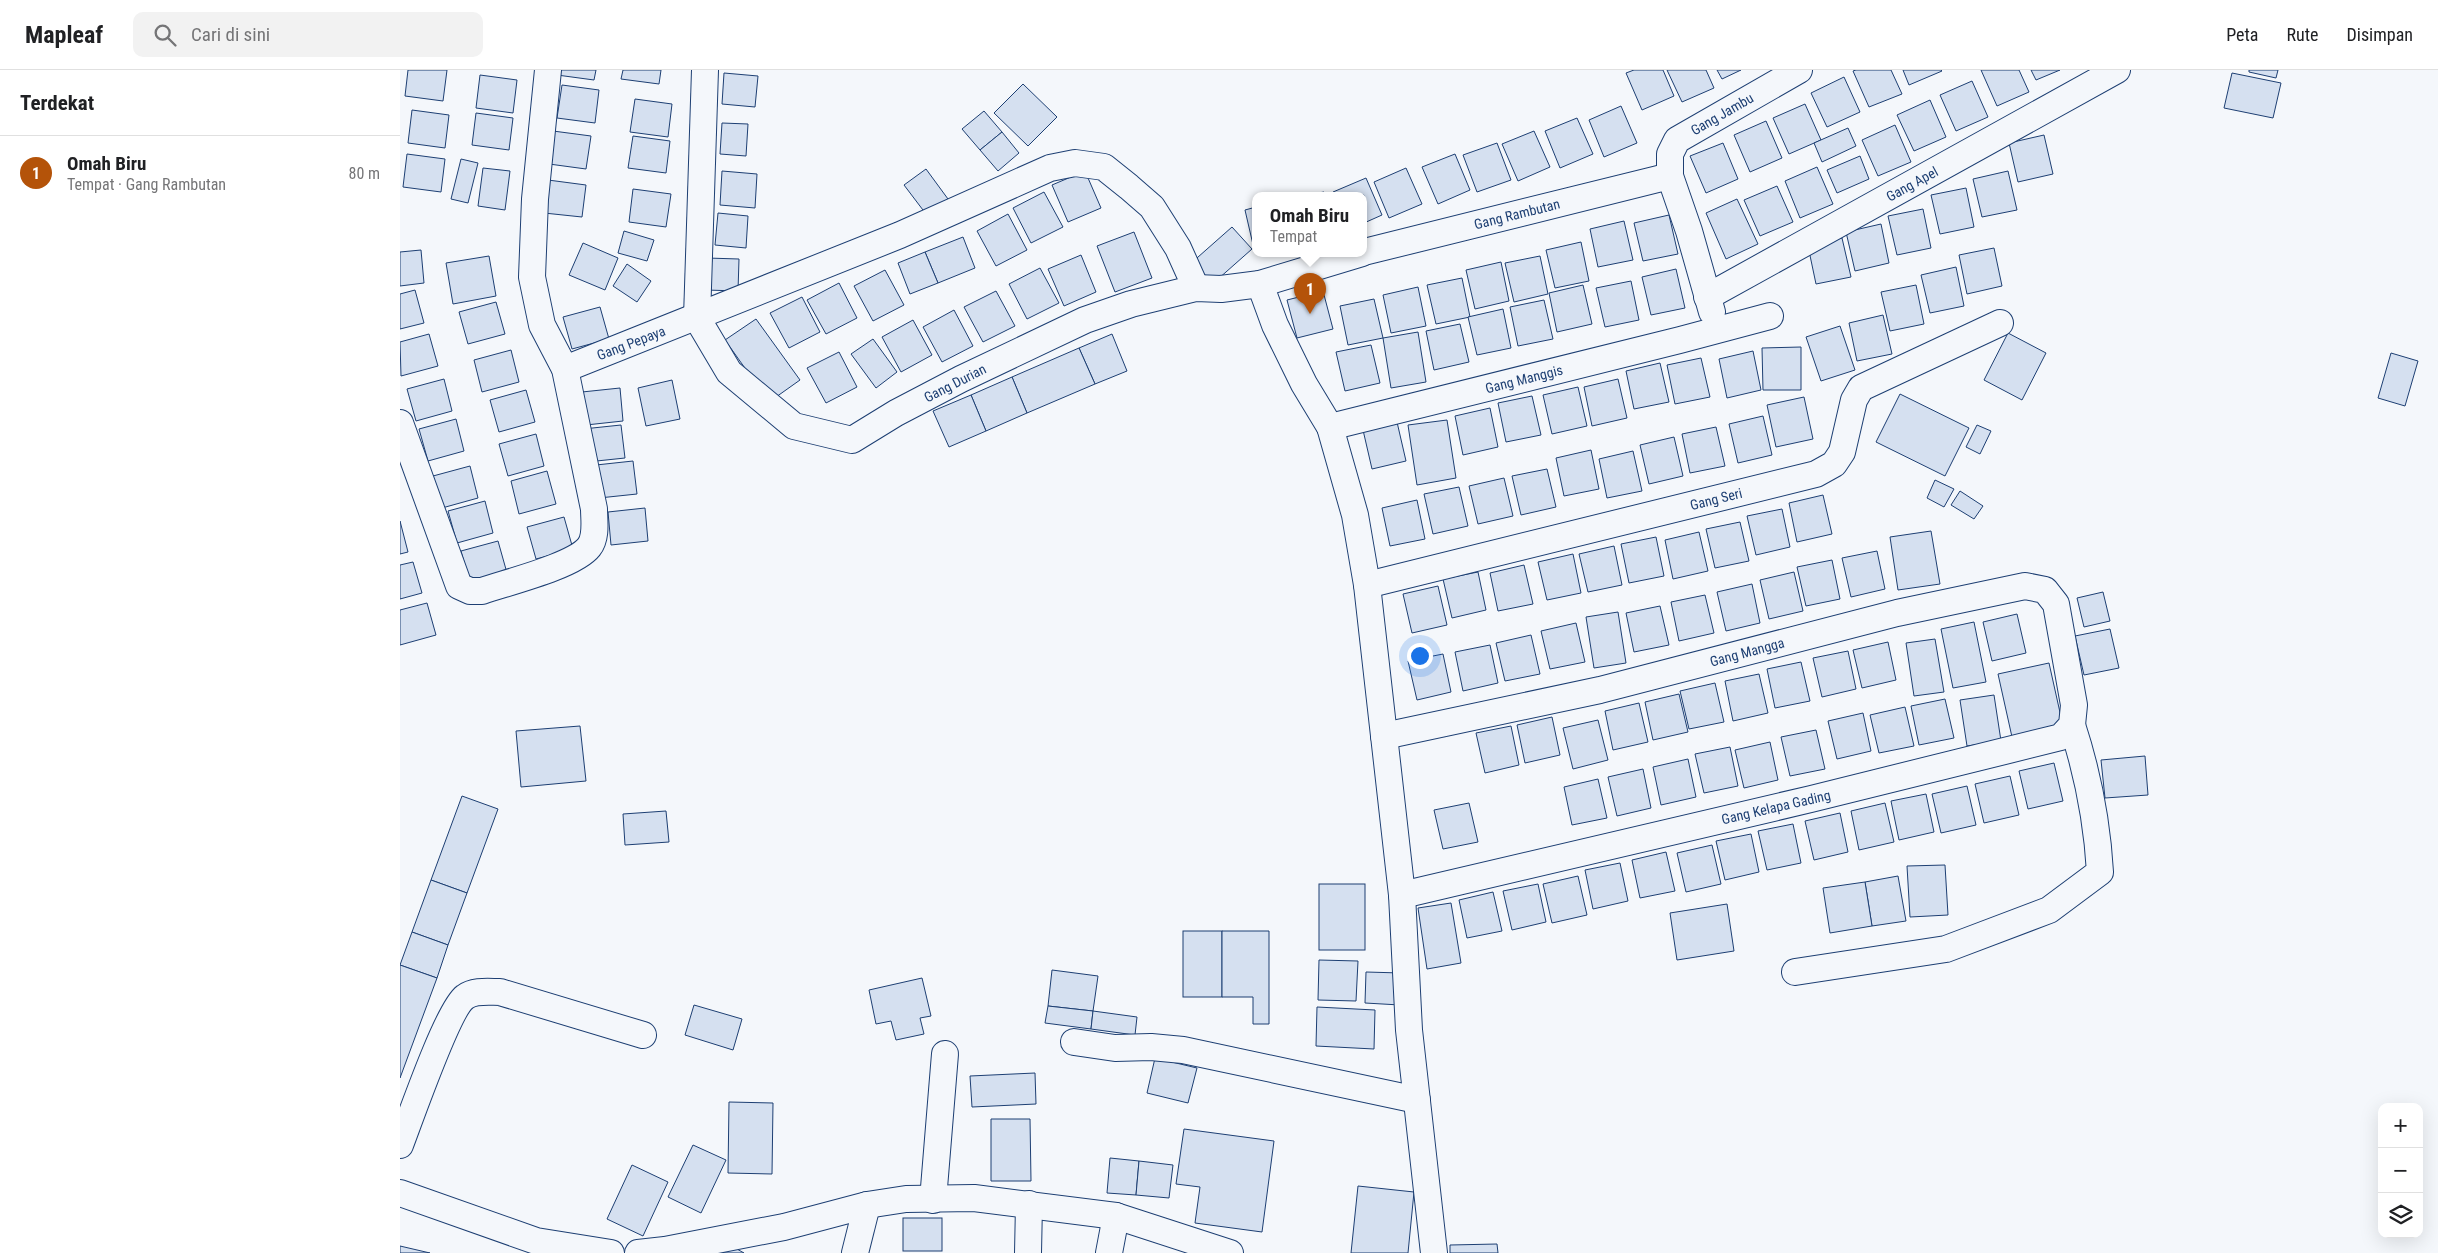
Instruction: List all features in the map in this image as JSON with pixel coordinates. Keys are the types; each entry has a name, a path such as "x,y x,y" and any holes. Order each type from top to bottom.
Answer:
{"street":[{"path":"400,423 459,586 470,591 482,591 574,560 590,546 594,532 594,509 565,369 542,325 532,277 535,199 548,70"},
{"path":"697,318 705,70"},
{"name":"Gang Jambu","path":"1670,176 1670,154 1677,140 1799,70"},
{"name":"Gang Apel","path":"1707,297 2117,70"},
{"name":"Gang Pepaya","path":"565,369 697,318 900,235 1050,168 1075,163 1104,168 1152,207 1178,248 1196,288"},
{"path":"1670,176 1689,231 1718,329"},
{"name":"Gang Rambutan","path":"1367,252 1670,176"},
{"name":"Gang Rambutan","path":"1260,284 1350,257"},
{"path":"1260,284 1275,325 1291,359 1330,427 1355,515 1367,585 1402,895 1409,1030 1434,1253"},
{"name":"Gang Durian","path":"697,318 729,372 794,426 852,440 896,413 961,379 1085,320 1131,304 1196,288 1222,289 1260,284"},
{"name":"Gang Manggis","path":"1330,427 1770,316"},
{"name":"Gang Seri","path":"1367,585 1816,474 1834,464 1842,452 1854,400 1861,388 2000,323"},
{"name":"Gang Mangga","path":"1384,736 1600,690 1898,613 2025,586 2045,590 2056,604 2074,705 2072,724"},
{"path":"1795,972 1946,949 2049,910 2100,872 2098,838 2088,774 2072,724"},
{"name":"Gang Kelapa Gading","path":"1402,895 1811,799 2061,737 2072,724"},
{"path":"400,1145 447,1026 465,997 478,992 500,992 643,1035"},
{"path":"1074,1042 1115,1048 1151,1047 1182,1050 1417,1100"},
{"path":"933,1200 945,1054"},
{"path":"400,1194 536,1242 610,1253"},
{"path":"638,1253 664,1252 784,1227 867,1205 906,1199 974,1198 1116,1216 1230,1253"},
{"path":"1028,1253 1029,1204"},
{"path":"855,1253 867,1205"},
{"path":"1109,1253 1116,1216"}],"building":[{"path":"408,70 447,70 443,101 405,96"},
{"path":"558,70 596,70 594,80 557,75"},
{"path":"623,70 661,70 659,84 621,79"},
{"path":"1634,70 1663,70 1674,96 1642,110 1626,73"},
{"path":"1667,70 1706,70 1714,88 1682,102"},
{"path":"1717,70 1741,70 1722,79"},
{"path":"1891,70 1902,94 1869,107 1853,71"},
{"path":"1903,70 1941,70 1942,71 1909,85"},
{"path":"1981,70 2019,70 2029,92 1997,106"},
{"path":"2031,70 2060,70 2036,80"},
{"path":"2249,70 2278,70 2276,78 2249,72"},
{"path":"724,73 758,76 755,107 722,104"},
{"path":"2232,73 2281,83 2273,118 2224,108"},
{"path":"480,75 517,80 513,113 476,108"},
{"path":"1844,77 1860,112 1827,127 1811,93"},
{"path":"1972,81 1988,117 1956,131 1940,95"},
{"path":"1023,84 1057,117 1028,146 994,113"},
{"path":"562,85 599,90 595,123 557,118"},
{"path":"635,99 672,104 668,137 630,132"},
{"path":"1930,100 1946,137 1914,151 1897,115"},
{"path":"1805,104 1821,140 1789,154 1773,118"},
{"path":"1621,106 1637,143 1604,157 1589,120"},
{"path":"412,110 449,115 445,148 408,143"},
{"path":"984,111 1002,132 980,150 962,129"},
{"path":"476,113 513,118 509,150 472,145"},
{"path":"1577,118 1593,154 1560,168 1545,131"},
{"path":"1766,121 1782,158 1750,172 1734,135"},
{"path":"722,123 748,124 746,156 720,154"},
{"path":"1895,125 1911,162 1878,176 1862,140"},
{"path":"1848,128 1856,146 1822,162 1814,143"},
{"path":"553,131 591,136 586,169 549,164"},
{"path":"1534,131 1550,167 1518,181 1502,144"},
{"path":"1002,132 1019,153 998,171 980,150"},
{"path":"2044,135 2053,174 2018,182 2009,143"},
{"path":"633,136 670,141 666,173 628,168"},
{"path":"1497,143 1511,180 1477,192 1463,155"},
{"path":"1723,143 1738,179 1706,193 1690,156"},
{"path":"407,154 445,159 441,192 403,187"},
{"path":"1455,154 1470,190 1438,204 1422,167"},
{"path":"1860,156 1869,179 1837,193 1827,170"},
{"path":"461,159 478,163 468,203 451,199"},
{"path":"1817,167 1833,204 1800,218 1785,181"},
{"path":"483,168 510,171 505,210 478,206"},
{"path":"1406,168 1422,204 1389,218 1374,182"},
{"path":"926,169 948,199 926,214 904,185"},
{"path":"722,171 757,174 755,208 720,205"},
{"path":"1085,171 1101,208 1068,222 1052,185"},
{"path":"2008,171 2017,210 1982,217 1973,179"},
{"path":"1366,178 1382,215 1367,222 1367,192 1333,192"},
{"path":"548,180 586,185 582,217 544,213"},
{"path":"1777,186 1793,222 1760,236 1744,200"},
{"path":"1966,188 1974,227 1940,234 1931,195"},
{"path":"633,189 671,194 666,227 629,222"},
{"path":"1044,192 1063,227 1031,243 1013,208"},
{"path":"1737,199 1758,244 1726,259 1706,213"},
{"path":"1252,208 1252,240 1245,210"},
{"path":"1923,209 1931,248 1897,255 1888,216"},
{"path":"718,213 748,216 746,248 715,245"},
{"path":"1008,214 1027,250 996,266 977,231"},
{"path":"1669,215 1678,254 1643,261 1634,223"},
{"path":"1624,221 1633,260 1598,267 1590,229"},
{"path":"1881,224 1889,263 1855,271 1846,232"},
{"path":"1232,227 1252,249 1209,287 1189,265"},
{"path":"624,231 654,240 647,261 618,253"},
{"path":"1134,232 1152,278 1115,292 1097,246"},
{"path":"963,237 975,268 938,283 925,252"},
{"path":"1842,238 1851,277 1816,284 1808,246"},
{"path":"1581,242 1589,281 1555,288 1546,250"},
{"path":"583,243 618,258 605,290 569,275"},
{"path":"1994,248 2002,286 1967,294 1959,255"},
{"path":"421,250 424,283 400,286 400,252"},
{"path":"925,252 938,283 910,294 898,263"},
{"path":"1081,255 1096,292 1064,306 1048,269"},
{"path":"489,256 496,296 453,304 446,263"},
{"path":"1540,256 1548,294 1514,302 1505,263"},
{"path":"707,258 739,259 738,291 706,290"},
{"path":"1501,262 1509,301 1475,309 1466,270"},
{"path":"627,264 651,281 637,302 613,286"},
{"path":"1956,267 1964,306 1930,313 1921,275"},
{"path":"1040,268 1059,303 1027,319 1009,284"},
{"path":"1676,269 1685,308 1651,315 1642,277"},
{"path":"885,270 904,305 873,321 854,286"},
{"path":"1462,278 1470,317 1436,324 1427,285"},
{"path":"1631,281 1639,320 1605,327 1596,288"},
{"path":"839,283 857,318 826,334 807,300"},
{"path":"1583,285 1592,324 1557,332 1549,293"},
{"path":"1916,285 1924,324 1890,331 1881,292"},
{"path":"1418,287 1426,326 1391,333 1383,295"},
{"path":"415,290 424,323 400,329 400,294"},
{"path":"996,291 1015,326 983,342 964,307"},
{"path":"1323,291 1333,329 1297,338 1287,300"},
{"path":"802,297 820,332 789,348 770,313"},
{"path":"1374,299 1383,338 1348,345 1340,306"},
{"path":"1544,300 1553,339 1518,346 1510,307"},
{"path":"496,302 505,334 468,344 459,312"},
{"path":"600,307 609,339 572,349 563,317"},
{"path":"1503,309 1511,348 1477,355 1468,317"},
{"path":"954,310 973,346 942,362 923,327"},
{"path":"1883,315 1892,354 1857,361 1849,323"},
{"path":"756,319 800,380 769,402 725,340"},
{"path":"913,320 932,355 901,372 882,337"},
{"path":"1460,324 1469,362 1434,370 1426,331"},
{"path":"1840,326 1855,370 1821,381 1806,337"},
{"path":"1418,332 1426,382 1391,388 1383,338"},
{"path":"2008,333 2046,353 2022,400 1984,380"},
{"path":"429,334 438,366 401,376 400,342"},
{"path":"1112,334 1127,371 1095,384 1079,348"},
{"path":"873,339 897,372 876,388 851,354"},
{"path":"1371,345 1380,383 1345,391 1336,352"},
{"path":"1801,347 1801,390 1763,390 1762,348"},
{"path":"1079,348 1095,384 1027,413 1012,377"},
{"path":"511,350 519,382 482,392 474,360"},
{"path":"1753,351 1761,390 1727,398 1719,359"},
{"path":"839,352 857,387 826,403 807,368"},
{"path":"2391,353 2418,361 2405,406 2378,398"},
{"path":"1701,358 1710,397 1675,404 1667,365"},
{"path":"1660,363 1669,402 1634,409 1626,371"},
{"path":"1012,377 1027,413 986,431 971,395"},
{"path":"444,379 452,411 416,421 407,389"},
{"path":"1618,379 1627,418 1592,426 1584,387"},
{"path":"672,380 680,419 646,426 638,388"},
{"path":"1578,387 1587,426 1552,434 1543,395"},
{"path":"620,388 623,421 586,425 582,392"},
{"path":"526,390 535,422 499,432 490,400"},
{"path":"1900,394 1969,428 1945,476 1876,442"},
{"path":"971,395 986,431 949,447 933,411"},
{"path":"1532,396 1541,435 1506,442 1498,403"},
{"path":"1804,397 1813,439 1776,447 1767,405"},
{"path":"1490,408 1498,447 1463,455 1455,416"},
{"path":"1763,416 1772,455 1738,463 1729,424"},
{"path":"456,419 464,451 428,461 419,429"},
{"path":"1447,420 1456,478 1417,485 1408,425"},
{"path":"1397,422 1406,461 1372,469 1363,430"},
{"path":"621,425 625,458 587,462 583,429"},
{"path":"1977,425 1991,431 1980,454 1966,447"},
{"path":"1716,427 1725,466 1690,473 1682,434"},
{"path":"536,434 544,466 508,476 499,444"},
{"path":"1674,437 1683,476 1649,484 1640,445"},
{"path":"1591,450 1599,489 1564,496 1556,458"},
{"path":"1633,451 1642,491 1607,498 1599,459"},
{"path":"633,461 637,494 599,498 596,465"},
{"path":"470,466 478,498 442,508 433,476"},
{"path":"1547,469 1556,507 1521,515 1512,476"},
{"path":"547,471 556,504 519,514 511,481"},
{"path":"1504,478 1513,516 1478,524 1469,486"},
{"path":"1935,480 1954,489 1944,507 1927,498"},
{"path":"1459,487 1468,526 1433,534 1424,494"},
{"path":"1960,491 1983,506 1974,519 1951,505"},
{"path":"1823,495 1832,534 1797,542 1789,503"},
{"path":"1417,500 1425,539 1390,546 1382,508"},
{"path":"485,501 493,533 457,543 448,511"},
{"path":"645,508 648,541 611,545 608,512"},
{"path":"1782,509 1790,547 1756,555 1747,516"},
{"path":"564,517 573,549 536,559 527,527"},
{"path":"400,521 408,552 400,554"},
{"path":"1740,522 1749,561 1715,568 1706,529"},
{"path":"1931,531 1940,584 1898,590 1890,537"},
{"path":"1699,532 1708,571 1673,579 1665,540"},
{"path":"1656,537 1664,576 1629,583 1621,544"},
{"path":"498,541 507,573 470,583 461,551"},
{"path":"1614,546 1622,585 1588,592 1579,554"},
{"path":"1877,551 1885,589 1851,597 1842,558"},
{"path":"1573,554 1581,593 1547,600 1538,562"},
{"path":"1832,560 1840,599 1806,606 1797,567"},
{"path":"413,562 422,593 400,599 400,565"},
{"path":"1524,565 1533,604 1498,611 1490,573"},
{"path":"1478,572 1486,610 1452,618 1443,579"},
{"path":"1794,572 1803,611 1769,619 1760,580"},
{"path":"1752,584 1760,623 1726,631 1717,592"},
{"path":"1438,586 1447,625 1412,633 1403,594"},
{"path":"2103,592 2110,621 2084,627 2077,598"},
{"path":"1705,595 1714,633 1679,641 1671,602"},
{"path":"427,603 436,635 400,645 400,610"},
{"path":"1660,606 1669,645 1634,652 1626,613"},
{"path":"1618,612 1626,663 1594,668 1586,617"},
{"path":"2017,614 2026,653 1992,661 1983,622"},
{"path":"1974,622 1986,682 1953,688 1941,629"},
{"path":"1576,623 1585,662 1550,669 1541,631"},
{"path":"2110,629 2119,668 2084,675 2075,636"},
{"path":"1531,635 1540,674 1505,681 1496,643"},
{"path":"1935,639 1944,692 1914,696 1906,643"},
{"path":"1888,642 1896,680 1862,688 1853,650"},
{"path":"1490,645 1498,683 1463,691 1455,652"},
{"path":"1848,651 1856,689 1822,697 1813,658"},
{"path":"1443,654 1451,692 1417,700 1408,661"},
{"path":"1801,662 1810,701 1775,708 1767,669"},
{"path":"2049,663 2063,726 2012,737 1998,674"},
{"path":"1759,674 1768,713 1733,721 1725,681"},
{"path":"1715,683 1724,722 1689,729 1680,691"},
{"path":"1679,694 1688,732 1653,740 1645,702"},
{"path":"1994,695 2001,741 1967,746 1960,700"},
{"path":"1945,699 1954,738 1919,745 1911,706"},
{"path":"1639,703 1648,742 1613,750 1605,711"},
{"path":"1905,707 1914,746 1879,753 1870,715"},
{"path":"1863,713 1871,751 1837,759 1828,721"},
{"path":"1552,717 1560,755 1525,763 1517,725"},
{"path":"1598,720 1608,760 1573,769 1563,728"},
{"path":"580,726 586,781 521,787 516,731"},
{"path":"1511,726 1519,765 1485,773 1476,733"},
{"path":"1816,730 1825,769 1790,776 1781,737"},
{"path":"1770,742 1778,780 1744,788 1735,750"},
{"path":"1730,747 1738,786 1704,793 1695,754"},
{"path":"2145,756 2148,795 2105,798 2101,760"},
{"path":"1688,759 1696,797 1661,805 1653,767"},
{"path":"2054,763 2063,801 2028,809 2019,771"},
{"path":"1643,769 1651,808 1617,816 1608,777"},
{"path":"2010,776 2019,815 1984,823 1975,784"},
{"path":"1598,779 1607,818 1572,825 1564,787"},
{"path":"1967,786 1976,825 1941,833 1932,794"},
{"path":"1926,794 1934,832 1899,840 1891,801"},
{"path":"462,796 498,809 467,893 431,880"},
{"path":"1469,803 1478,842 1443,849 1434,810"},
{"path":"1885,803 1894,842 1859,850 1851,811"},
{"path":"666,811 669,842 625,845 623,814"},
{"path":"1840,813 1848,852 1814,860 1805,821"},
{"path":"1793,824 1801,863 1767,870 1758,831"},
{"path":"1751,834 1759,872 1725,880 1716,841"},
{"path":"1712,845 1721,884 1686,892 1677,853"},
{"path":"1666,852 1675,891 1640,898 1632,860"},
{"path":"1620,863 1628,901 1593,909 1585,870"},
{"path":"1945,865 1948,915 1910,917 1907,866"},
{"path":"1578,876 1587,915 1552,923 1543,884"},
{"path":"1898,876 1906,921 1872,926 1865,882"},
{"path":"431,880 467,893 448,945 412,932"},
{"path":"1865,882 1872,926 1830,933 1823,888"},
{"path":"1319,884 1365,884 1365,950 1319,950"},
{"path":"1538,884 1546,922 1512,930 1503,891"},
{"path":"1493,892 1502,931 1467,938 1459,900"},
{"path":"1451,903 1461,963 1427,969 1418,908"},
{"path":"1727,904 1734,951 1677,960 1670,913"},
{"path":"1183,931 1222,931 1222,997 1183,997"},
{"path":"1222,931 1269,931 1269,1024 1253,1024 1253,997 1222,997"},
{"path":"412,932 448,945 437,978 400,965"},
{"path":"1319,960 1358,961 1356,1001 1318,1000"},
{"path":"400,965 437,978 400,1078"},
{"path":"1052,970 1098,976 1093,1011 1048,1006"},
{"path":"1366,972 1401,973 1400,1005 1365,1003"},
{"path":"922,978 931,1016 920,1018 924,1034 896,1040 891,1021 876,1024 869,990"},
{"path":"694,1005 742,1019 733,1050 685,1035"},
{"path":"1048,1006 1093,1011 1091,1029 1045,1023"},
{"path":"1317,1007 1375,1010 1374,1049 1316,1046"},
{"path":"1093,1011 1137,1017 1135,1035 1091,1029"},
{"path":"1155,1058 1197,1068 1188,1103 1147,1093"},
{"path":"1035,1073 1036,1104 972,1107 970,1076"},
{"path":"729,1102 773,1103 772,1174 728,1173"},
{"path":"991,1119 1030,1119 1031,1181 991,1181"},
{"path":"1184,1129 1274,1141 1262,1232 1195,1223 1200,1187 1176,1184"},
{"path":"693,1145 726,1160 701,1213 668,1197"},
{"path":"1110,1158 1139,1161 1136,1195 1107,1193"},
{"path":"1139,1161 1173,1165 1169,1198 1136,1195"},
{"path":"632,1165 668,1182 643,1236 607,1219"},
{"path":"1358,1186 1414,1192 1408,1253 1351,1253"},
{"path":"903,1218 942,1218 942,1251 903,1251"},
{"path":"721,1240 744,1253 714,1253"},
{"path":"1497,1244 1498,1253 1450,1253 1450,1245"},
{"path":"400,1246 430,1253 400,1253"}],"place":[{"name":"Omah Biru","path":"1310,314"}]}
